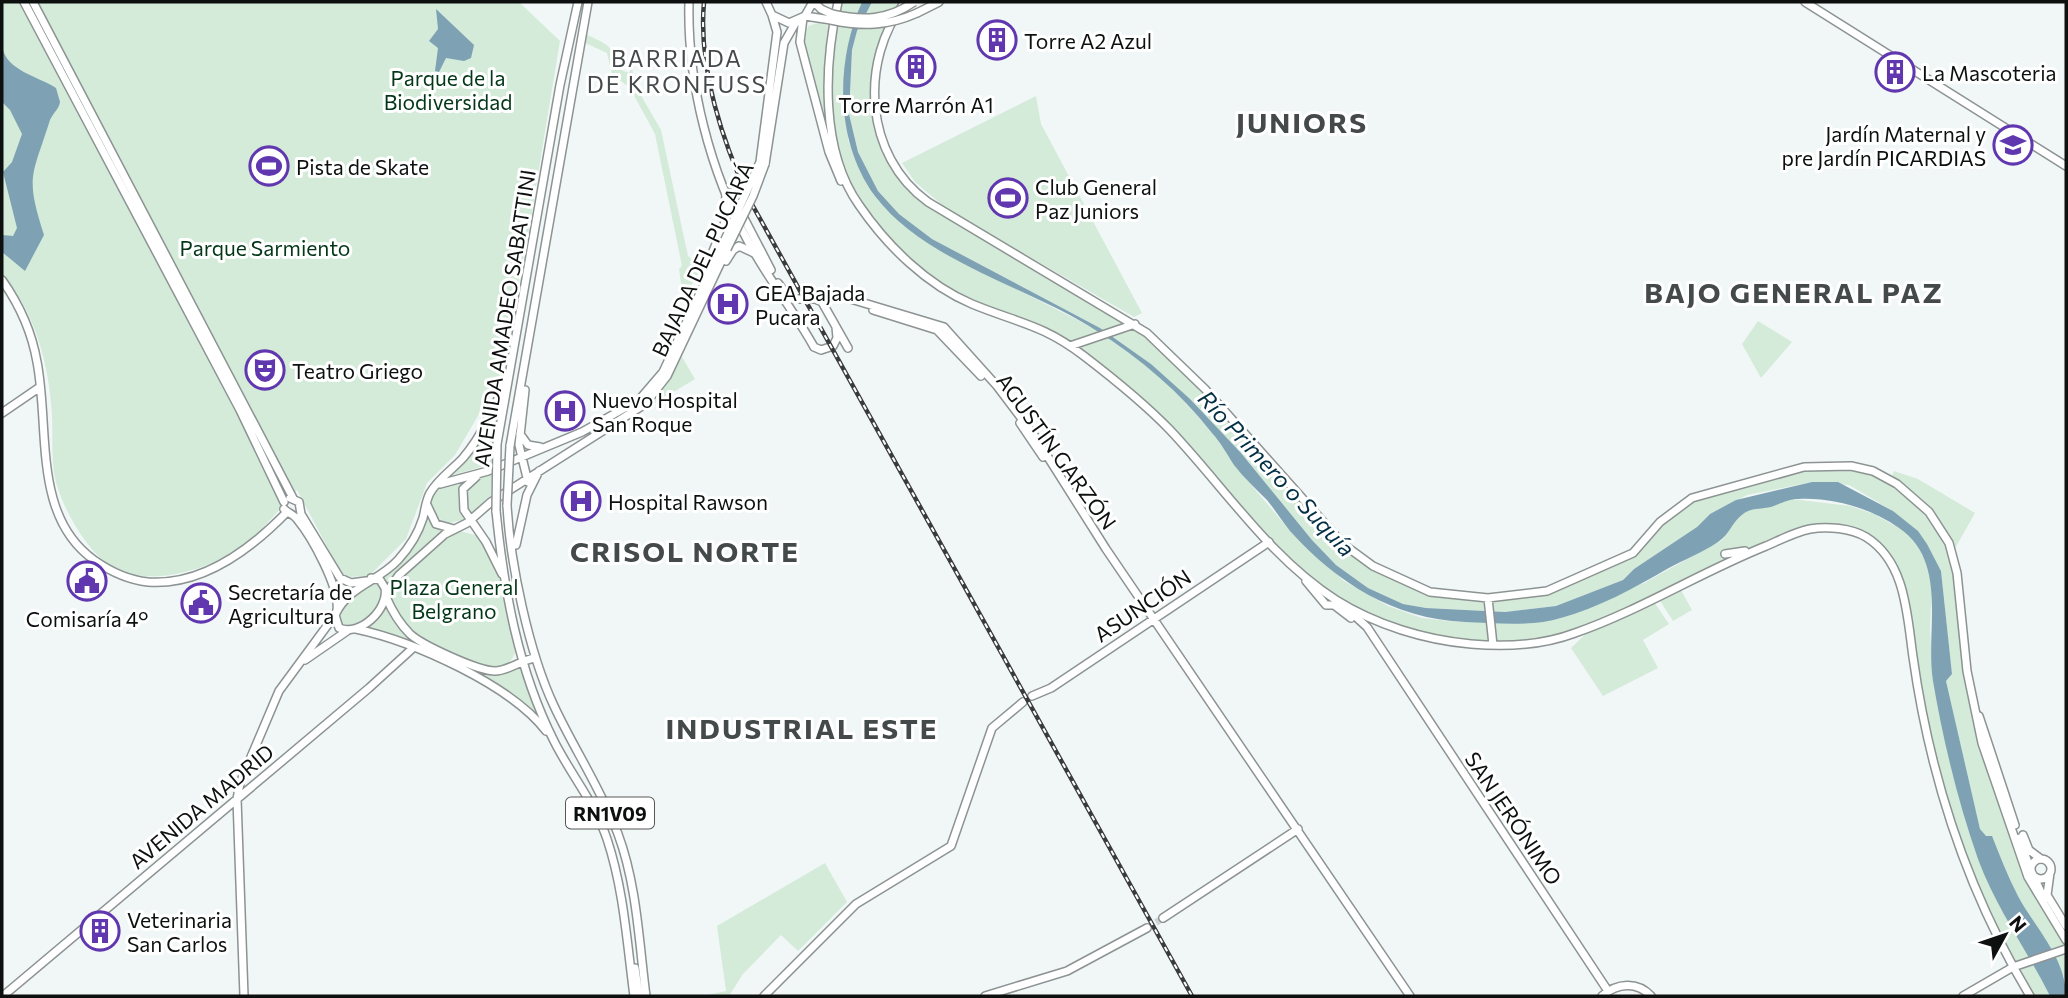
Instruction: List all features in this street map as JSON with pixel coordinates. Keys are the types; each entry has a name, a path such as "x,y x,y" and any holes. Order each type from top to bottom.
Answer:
{"main road":[{"path":"24,2 240,410 288,513 298,520 333,583 338,596 337,626 382,635 511,697 532,715 555,744"},
{"path":"33,2 335,573 345,581 369,579 382,582 395,615 415,638 486,670 504,670 522,660 535,658"},
{"name":"AVENIDA AMADEO SABATTINI","path":"578,2 560,85 497,444 496,511 522,660 555,744 602,827 616,872 637,996"},
{"name":"AVENIDA AMADEO SABATTINI","path":"588,2 529,351 510,446 507,505 535,658 553,705 619,837 630,880 646,996"},
{"path":"691,2 700,109 726,192 785,295 792,300 820,300 848,348"},
{"path":"691,2 697,64 708,123 720,167 754,253 780,296 796,313 814,347 821,350 833,346 837,338 836,327"},
{"path":"765,2 772,15 785,22 832,17 873,19 894,13 914,2"},
{"path":"814,2 832,17 876,25 917,13 939,2"},
{"name":"BAJADA DEL PUCARÁ","path":"293,670 374,616 386,595 408,567 454,529 471,521 491,502 527,478 645,404 663,382 687,336 763,163 784,43 814,2"},
{"path":"838,2 831,55 831,117 841,173 858,204"},
{"path":"905,2 879,47 873,89 883,138 898,171 929,202 1132,326 1188,371 1325,526 1361,559 1392,577 1430,592 1488,602 1547,591 1626,556 1642,545 1660,522 1696,496 1811,466 1864,468 1891,480 1919,501 1949,543 1957,573 1967,671 2015,825"},
{"path":"1805,2 2066,166"},
{"name":"BAJADA DEL PUCARÁ","path":"763,163 778,32 772,15"},
{"path":"801,19 799,39 836,174 905,259 945,290 976,306 1042,328 1072,345 1155,415 1296,570 1336,600 1376,621 1411,633 1466,644 1541,641 1577,632 1760,548 1809,529 1845,530 1872,541 1895,570 1904,597 1921,717 1942,800 1985,916 2030,996"},
{"path":"677,342 684,316 726,216 726,192"},
{"path":"726,216 737,213"},
{"path":"687,336 733,250 743,246 754,253"},
{"name":"BAJADA DEL PUCARÁ","path":"436,485 488,471 589,429 639,400 658,379 724,248"},
{"path":"2,280 26,323 37,361 50,487 55,507 77,545 111,571 143,581 164,582 187,578 237,554 288,513 296,512 300,507"},
{"name":"AGUSTÍN GARZÓN","path":"807,298 821,293 834,294 944,327 1032,431 1107,549"},
{"path":"796,313 798,305 807,298"},
{"name":"AGUSTÍN GARZÓN","path":"829,313 829,302 838,300 934,328 944,335 1010,410 1155,617 1410,996"},
{"path":"1072,345 1132,326"},
{"path":"244,996 237,799 242,776 279,691 293,670 348,595 389,568 406,550 421,524 436,485 464,456 503,387 516,344"},
{"path":"527,495 520,433 529,351"},
{"path":"2,415 40,387"},
{"path":"2,415 42,396"},
{"path":"520,433 528,445 541,447"},
{"name":"RN1V09","path":"488,471 471,480 462,492 463,507 496,561 508,591"},
{"name":"RN1V09","path":"525,615 516,544 527,495 539,471"},
{"path":"284,502 293,498"},
{"path":"427,504 436,524 454,529"},
{"name":"ASUNCIÓN","path":"1032,696 1051,688 1269,541"},
{"path":"1725,554 1760,548"},
{"name":"SAN JERÓNIMO","path":"1296,570 1326,605 1334,606 1352,619 1391,665"},
{"name":"SAN JERÓNIMO","path":"1336,600 1364,623 1605,993"},
{"path":"1488,602 1492,642"},
{"path":"413,648 415,638"},
{"name":"AVENIDA MADRID","path":"3,996 413,648"},
{"path":"765,995 856,904 951,846 992,728 1023,702"},
{"path":"1978,712 1982,743 2012,837 2028,877 2066,940"},
{"path":"1163,918 1298,829"},
{"path":"2056,924 2030,869 2021,837 2029,850 2049,864 2046,890 2066,926"},
{"path":"2030,869 2036,860 2042,859"},
{"path":"2034,877 2043,879 2050,873"},
{"path":"985,996 1067,971 1146,928"},
{"path":"1962,996 2013,967 2063,950"},
{"path":"1605,993 1628,985 1638,987 1651,996"}],"green space":[{"name":"Parque Sarmiento","path":"2,2 519,2 560,41 529,229 499,380 455,455 427,483 406,539 369,576 348,577 341,573 297,490 261,530 237,550 212,563 168,575 139,576 113,568 91,548 72,520 55,478 52,415 44,358 32,322 14,288 2,273"},
{"path":"838,2 862,2 853,26 845,75 848,140 861,174 900,223 946,253 1093,328 1141,361 1170,386 1214,434 1237,468 1291,532 1344,581 1388,606 1422,618 1458,622 1559,619 1644,583 1722,540 1740,515 1747,511 1792,499 1850,506 1874,514 1906,532 1915,541 1926,562 1932,582 1930,629 1933,678 1979,860 2050,996 2030,996 2001,946 1944,806 1909,625 1891,563 1861,534 1811,529 1577,632 1517,644 1449,641 1364,615 1296,570 1169,429 1059,338 945,290 893,247 844,179 833,138 830,70"},
{"path":"872,2 905,2 882,39 875,107 892,160 922,197 1147,333 1361,559 1445,595 1531,595 1626,556 1688,500 1818,465 1873,471 1929,512 1954,559 1967,671 2028,877 2066,940 2066,980 1980,829 1946,681 1952,674 1941,571 1930,551 1893,511 1849,485 1812,482 1747,495 1710,514 1697,527 1634,569 1623,580 1556,606 1505,612 1426,608 1403,604 1368,588 1336,565 1312,540 1241,453 1151,364 1100,328 932,239 899,214 878,191 858,152 849,114 852,50 857,31"},
{"path":"818,23 830,26 826,68 828,132 804,43 808,26"},
{"path":"585,34 608,46 614,54 616,68 629,73 632,67 635,85 661,130 688,256 701,268 686,295 682,290 679,269 682,266 655,134 630,88 612,74 607,53 583,42"},
{"name":"Club General Paz Juniors","path":"1036,96 1041,124 1142,313 1134,317 948,210 915,182 902,163"},
{"path":"1758,321 1792,342 1761,378 1742,344"},
{"path":"682,357 695,379 652,405 651,403"},
{"path":"507,382 491,464 446,477 460,463"},
{"path":"492,471 491,495 470,516 466,506 466,491 480,476"},
{"path":"1894,471 1918,479 1975,513 1953,552 1927,510 1892,476"},
{"path":"465,480 458,499 466,519 446,524 434,514 430,498 441,485"},
{"path":"426,514 442,530 388,584 380,576 387,572"},
{"name":"Plaza General Belgrano","path":"460,531 478,536 497,566 515,653 509,662 500,667 487,667 470,662 432,644 400,617 392,603 392,590 400,579"},
{"path":"373,582 383,590 382,599 373,612 357,625 344,626 339,619 343,607"},
{"path":"1681,590 1692,610 1673,621 1659,599"},
{"path":"386,602 410,636 407,643 361,629"},
{"path":"1654,602 1669,624 1643,640 1658,668 1603,696 1571,648 1593,627"},
{"path":"519,663 543,724 514,695 476,674 501,674"},
{"path":"825,863 847,902 798,951 781,935 743,974 729,996 703,996 726,991 717,926"}],"water":[{"path":"862,2 872,2 857,31 852,50 849,114 858,152 878,191 899,214 932,239 1100,328 1151,364 1190,399 1241,453 1312,540 1336,565 1368,588 1403,604 1426,608 1505,612 1556,606 1623,580 1634,569 1697,527 1710,514 1736,500 1812,482 1838,482 1893,511 1918,531 1941,571 1952,674 1946,681 1980,829 1986,836 1992,836 2018,896 2055,956 2065,982 2066,996 2050,996 1994,895 1978,859 1952,771 1933,681 1930,578 1924,559 1914,542 1899,528 1851,505 1824,500 1794,499 1746,512 1725,536 1706,550 1629,590 1575,614 1538,623 1501,624 1439,619 1414,614 1368,595 1327,567 1308,550 1238,470 1200,418 1144,365 1070,315 949,256 896,219 875,196 852,151 843,101 847,50"},
{"path":"436,9 474,45 471,58 464,61 446,58 439,72 435,71 438,48 429,41 438,29"},
{"path":"2,46 16,67 56,88 60,102 50,120 35,166 34,200 44,235 25,271 2,252 2,235 13,236 17,228 3,172 12,162 22,134 10,110 2,102"}],"tunnel":[{"path":"1147,928 1163,918"}],"railway":[{"path":"704,2 703,27 708,78 721,128 749,199 1192,996"}],"place":[{"name":"Torre A2 Azul","path":"997,40"},
{"name":"Torre Marrón A1","path":"916,67"},
{"name":"La Mascoteria","path":"1895,72"},
{"name":"Jardín Maternal y pre Jardín PICARDIAS","path":"2013,145"},
{"name":"Pista de Skate","path":"269,166"},
{"name":"Club General Paz Juniors","path":"1008,198"},
{"name":"GEA Bajada Pucara","path":"728,304"},
{"name":"Teatro Griego","path":"265,370"},
{"name":"Nuevo Hospital San Roque","path":"565,411"},
{"name":"Hospital Rawson","path":"581,501"},
{"name":"Comisaría 4°","path":"87,581"},
{"name":"Secretaría de Agricultura","path":"201,603"},
{"name":"Veterinaria San Carlos","path":"100,931"}],"district":[{"name":"BARRIADA DE KRONFUSS","path":"677,71"},
{"name":"JUNIORS","path":"1302,122"},
{"name":"BAJO GENERAL PAZ","path":"1794,292"},
{"name":"CRISOL NORTE","path":"685,551"},
{"name":"INDUSTRIAL ESTE","path":"802,728"}],"park label":[{"name":"Parque de la Biodiversidad","path":"448,89"}],"water label":[{"name":"Río Primero o Suquía","path":"1277,473"}]}
